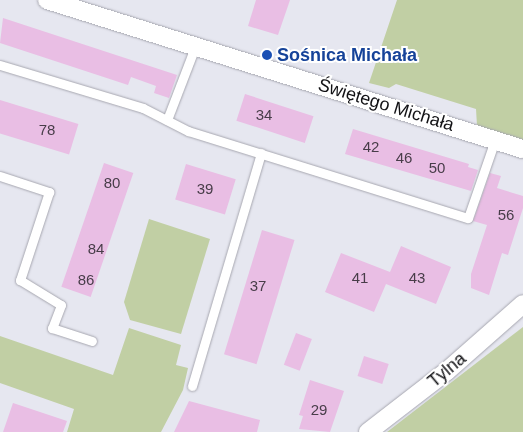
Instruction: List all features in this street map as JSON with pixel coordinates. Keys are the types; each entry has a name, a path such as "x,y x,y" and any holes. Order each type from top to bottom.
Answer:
{"street":[{"name":"Świętego Michała","path":"47,0 523,149"},
{"name":"Tylna","path":"368,432 447,371 523,304"}],"lane":[{"path":"168,120 195,46"},
{"path":"0,65 143,108 168,120 261,153 468,218 494,140"},
{"path":"192,386 261,153"},
{"path":"0,176 49,192 20,280 61,305 52,328 92,341"}],"green space":[{"path":"397,0 523,0 523,141 477,126 476,109 396,84 389,88 369,83"},
{"path":"149,219 210,239 181,334 130,320 124,302"},
{"path":"523,327 523,432 387,432"},
{"path":"129,328 181,345 176,365 188,368 183,390 161,432 67,432 74,409 0,383 0,336 113,375"}],"building":[{"path":"256,0 290,0 278,35 248,26"},
{"path":"3,18 177,75 169,98 154,93 156,86 131,77 128,85 0,43"},
{"path":"245,94 313,116 305,143 236,121"},
{"path":"0,100 78,124 69,155 0,133"},
{"path":"353,129 469,164 468,167 478,170 471,191 345,154"},
{"path":"104,163 133,173 91,297 61,287"},
{"path":"186,164 236,179 225,215 175,199"},
{"path":"490,173 501,176 497,188 523,196 523,208 508,255 502,253 489,295 471,288 471,274 487,225 473,221"},
{"path":"262,230 295,240 257,364 224,354"},
{"path":"401,246 451,267 436,304 386,284 374,312 325,292 341,253 390,272"},
{"path":"296,333 312,339 300,371 284,365"},
{"path":"364,356 389,364 382,384 358,376"},
{"path":"310,380 344,391 330,432 299,429 303,416 299,415"},
{"path":"189,401 260,420 257,432 174,432"},
{"path":"13,403 67,421 63,432 3,432"}],"place":[{"name":"Sośnica Michała","path":"267,55"}]}
